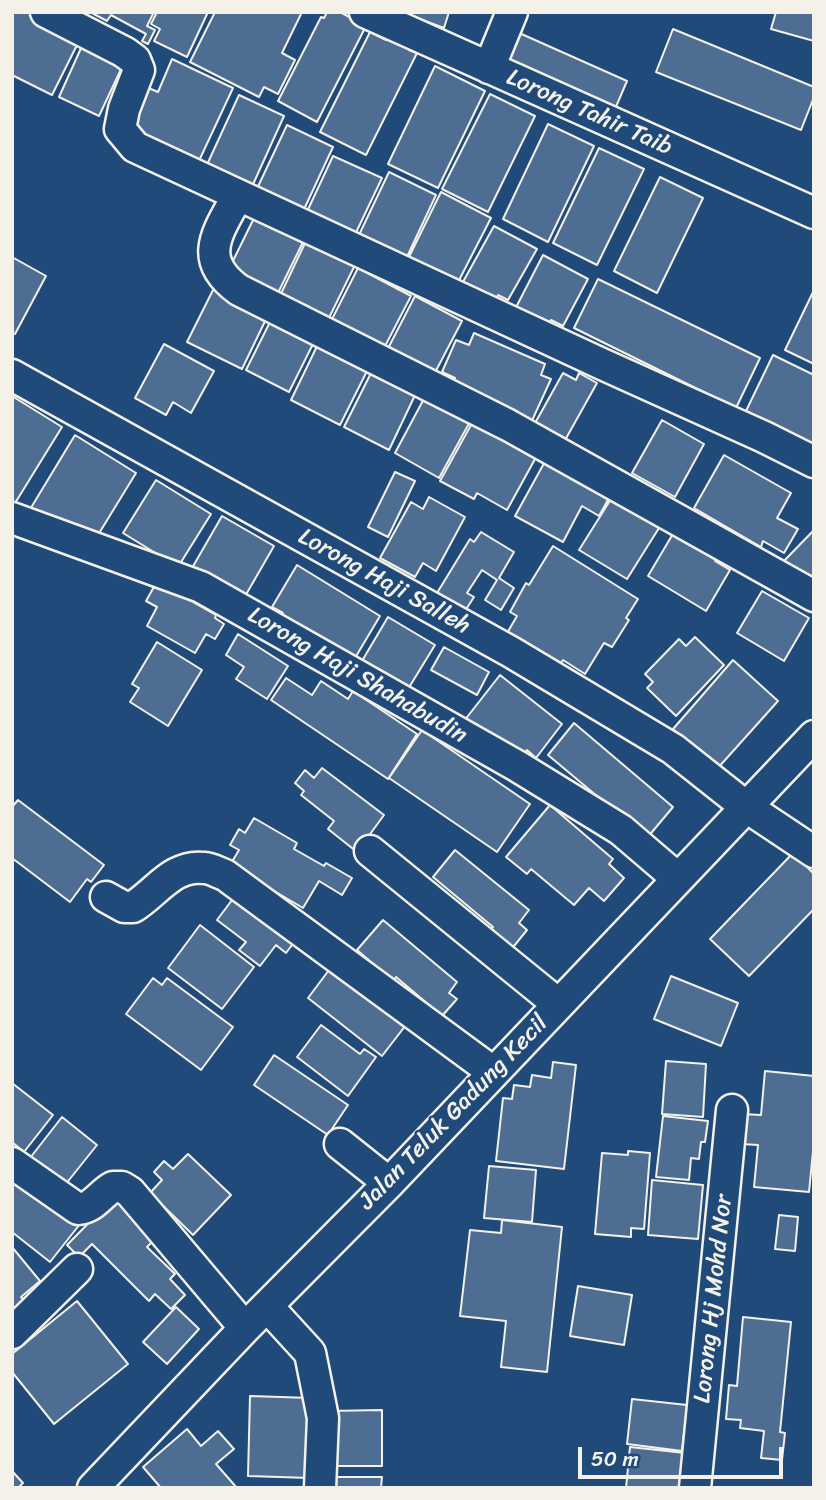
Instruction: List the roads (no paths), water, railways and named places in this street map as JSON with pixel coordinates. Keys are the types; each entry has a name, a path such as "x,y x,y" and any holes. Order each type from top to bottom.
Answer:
{"street":[{"path":"47,12 135,60 139,70 124,109 120,129 135,147 814,462"},
{"name":"Lorong Tahir Taib","path":"365,12 814,213"},
{"path":"489,68 512,12"},
{"path":"238,195 216,237 213,252 217,268 227,281 239,290 508,425 814,596"},
{"name":"Lorong Haji Salleh","path":"12,375 511,652 673,750 745,806 814,852"},
{"name":"Lorong Haji Shahabudin","path":"12,518 201,587 505,760 621,830 677,878"},
{"name":"Jalan Teluk Gadung Kecil","path":"93,1488 244,1328 389,1183 814,736"},
{"path":"370,851 558,1004"},
{"path":"106,897 124,907 133,907 164,880 186,870 204,867 225,875 493,1072"},
{"name":"Lorong Hj Mohd Nor","path":"695,1488 732,1110"},
{"path":"340,1144 389,1183"},
{"path":"12,1163 78,1209 93,1205 113,1187 122,1187 130,1192 244,1328"},
{"path":"12,1333 77,1269"},
{"path":"267,1306 310,1353 323,1418 320,1488"}]}
